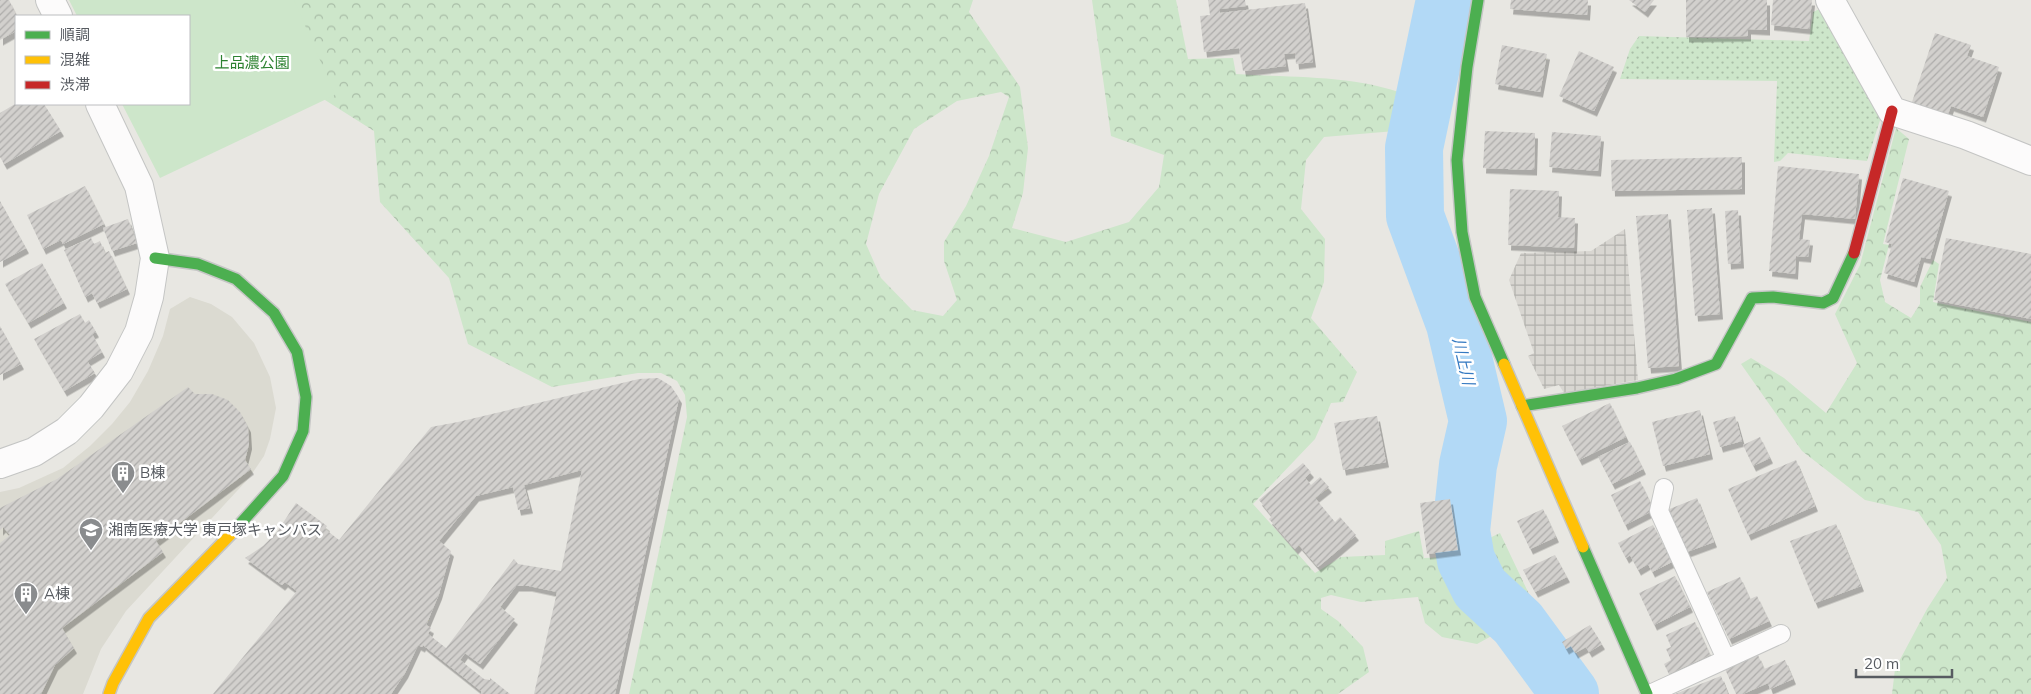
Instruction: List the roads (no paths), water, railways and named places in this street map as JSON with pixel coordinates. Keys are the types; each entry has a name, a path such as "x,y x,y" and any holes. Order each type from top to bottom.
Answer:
{"street":[{"path":"50,0 58,15"},
{"path":"1478,0 1467,67 1457,160 1462,232 1475,297 1649,694"},
{"path":"1830,0 1892,111 1966,134 2031,160"},
{"path":"0,464 34,452 67,431 91,407 119,371 139,332 149,297 155,258 139,186 100,105"},
{"path":"1522,406 1645,386 1676,379 1716,364 1752,298 1773,297 1823,303 1832,298 1854,253 1892,111"},
{"path":"109,694 113,683 149,618 248,517 283,476 303,431 306,397 297,352 274,313 236,279 198,264 155,258"}],"lane":[{"path":"1664,488 1659,511 1726,659"},
{"path":"1649,694 1781,634"}],"waterway":[{"name":"川上川","path":"1445,0 1414,148 1415,216 1455,324 1478,421 1468,465 1461,531 1466,560 1480,588 1518,623 1570,694"}],"place":[{"name":"B棟","path":"123,494"},
{"name":"湘南医療大学 東戸塚キャンパス","path":"91,551"},
{"name":"A棟","path":"26,615"}],"park label":[{"name":"上品濃公園","path":"252,63"}]}
